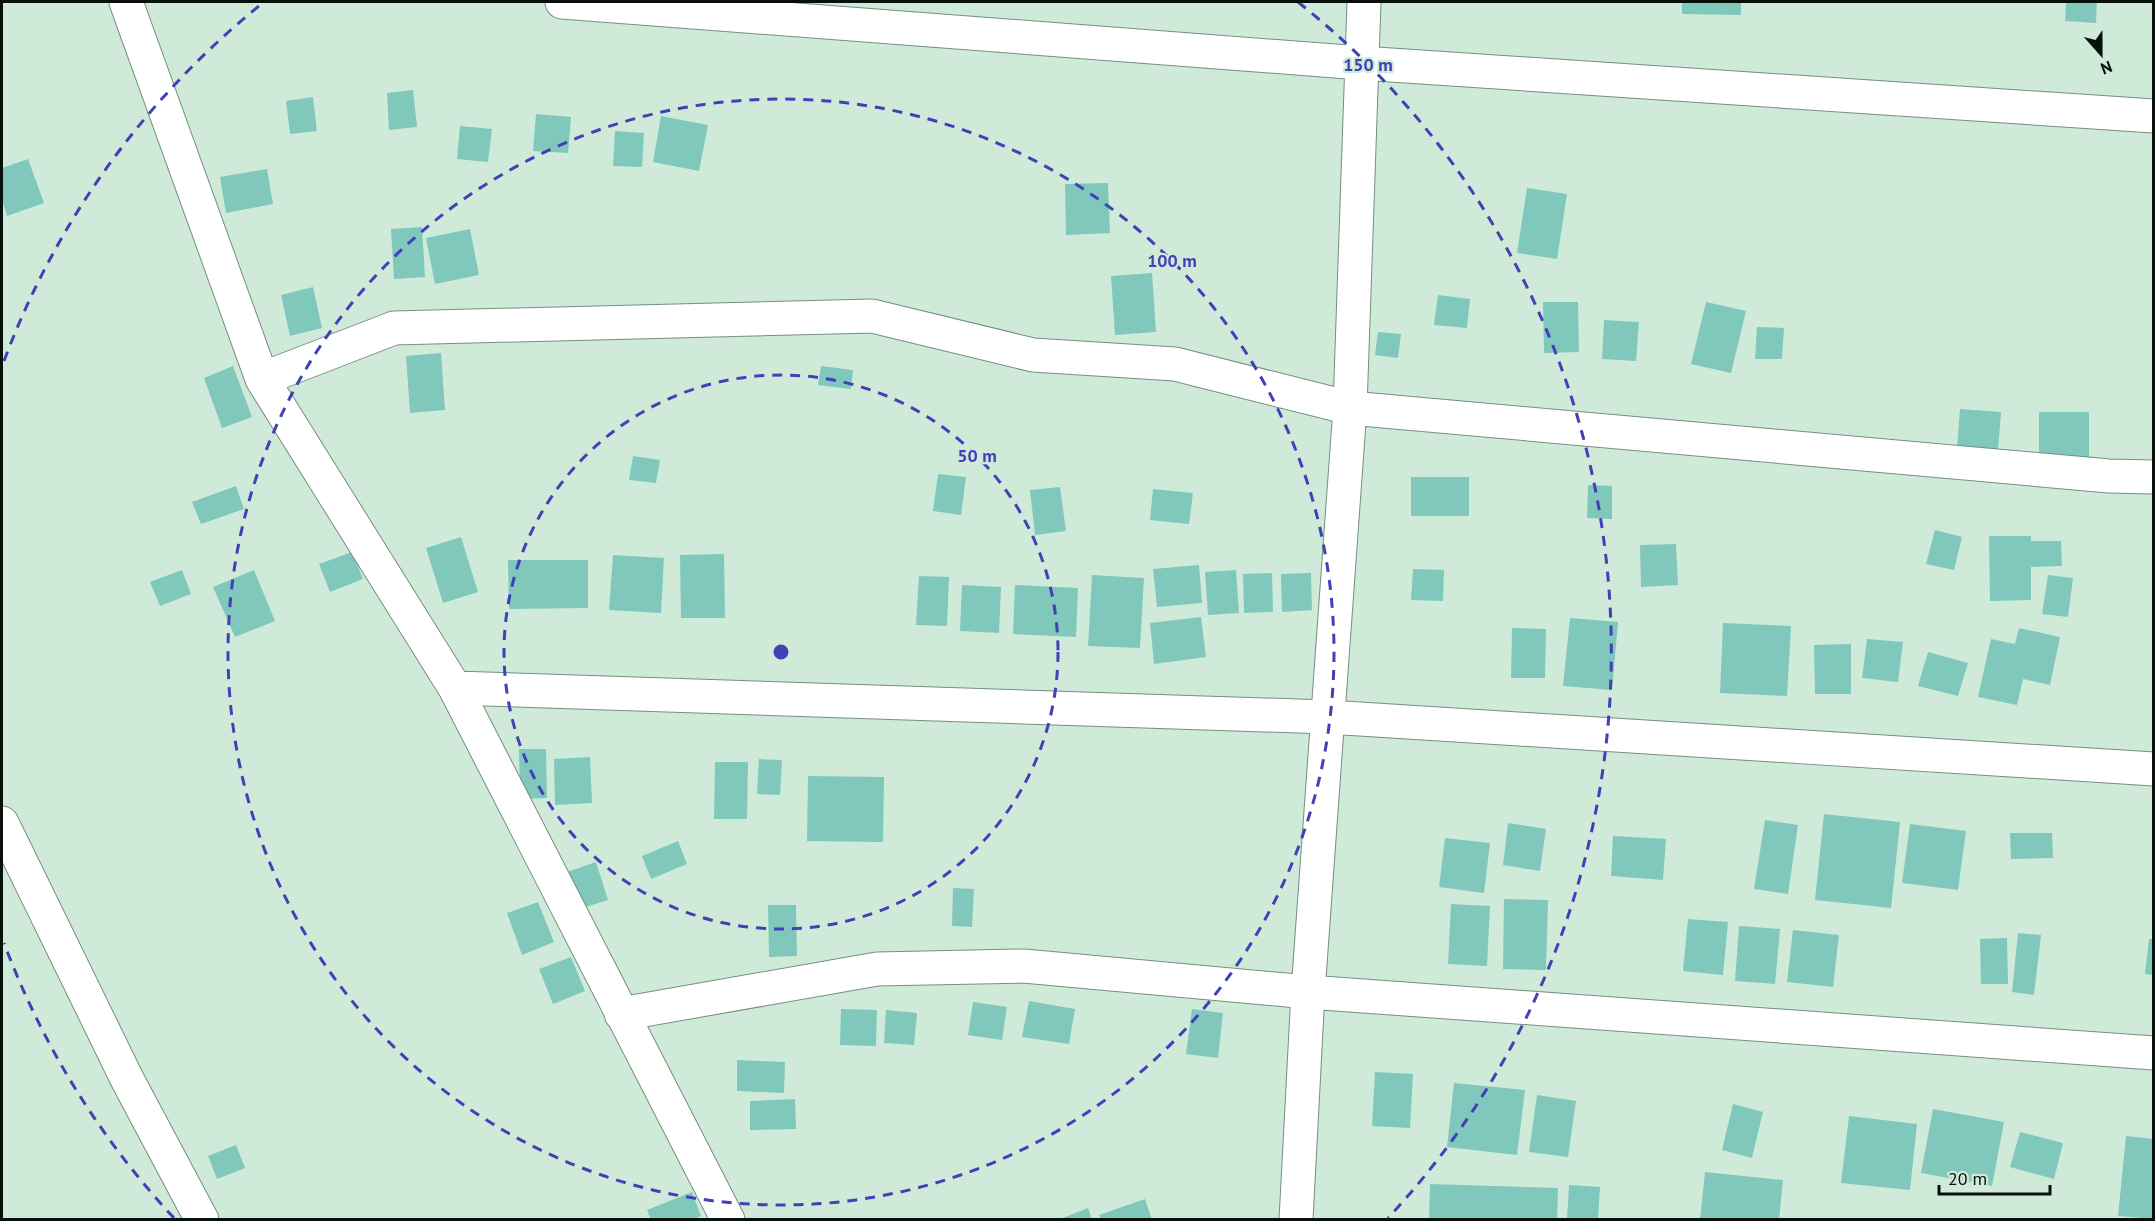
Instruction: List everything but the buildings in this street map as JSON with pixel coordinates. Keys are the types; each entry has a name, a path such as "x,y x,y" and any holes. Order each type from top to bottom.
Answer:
{"street":[{"path":"126,2 262,379 454,688 728,1220"},
{"path":"562,2 1361,63 2154,116"},
{"path":"1296,1220 1308,992 1350,408 1364,2"},
{"path":"262,379 394,328 872,316 1033,355 1175,364 1350,408 2109,476 2154,477"},
{"path":"454,688 1328,717 2154,769"},
{"path":"2,823 126,1079 202,1220"},
{"path":"621,1014 877,969 1024,966 1308,992 2154,1053"}]}
